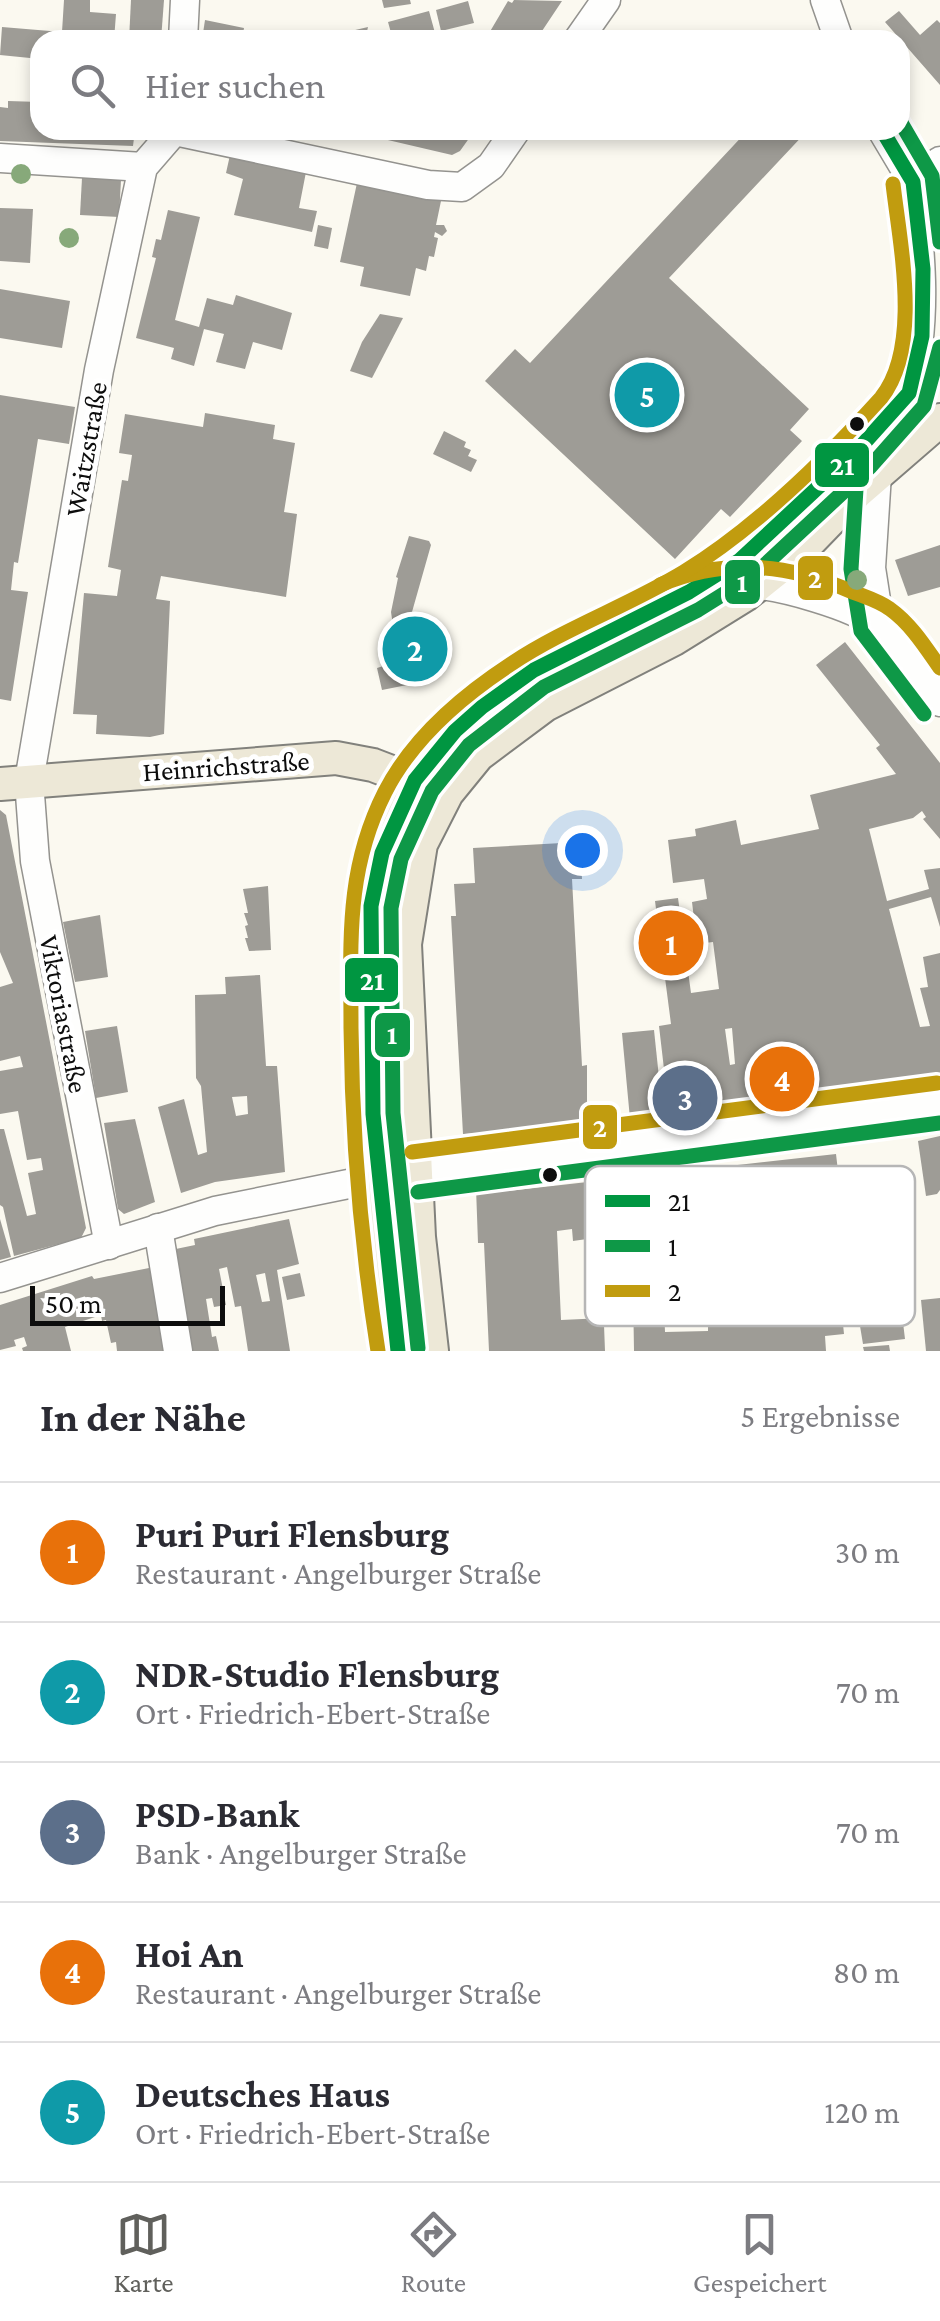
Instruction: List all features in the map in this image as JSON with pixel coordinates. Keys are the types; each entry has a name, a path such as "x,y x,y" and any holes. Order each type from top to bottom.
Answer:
{"main road":[{"path":"398,1351 378,1178 371,1038 371,906 382,852 408,792 455,732 534,670 689,592 740,560 856,452 909,393 940,366"},
{"path":"432,1351 415,1172 404,944 422,844 447,794 478,755 545,706 674,638 759,584 802,549 877,474 939,420"},
{"name":"Heinrichstraße","path":"15,782 336,758 373,765 408,792 447,794"}],"street":[{"path":"183,30 184,0"},
{"path":"585,30 606,0"},
{"path":"825,0 835,30"},
{"name":"Waitzstraße","path":"15,782 143,167 166,140"},
{"path":"222,140 428,184 462,187 491,166 509,140"},
{"path":"888,140 913,182 940,210"},
{"path":"0,158 143,167"},
{"path":"913,182 940,161"},
{"path":"913,182 928,233 940,256"},
{"path":"909,393 919,354 922,315 922,269 913,182"},
{"path":"877,474 871,568 880,626"},
{"path":"689,592 732,584 759,584 816,598 880,626 940,702"},
{"name":"Viktoriastraße","path":"15,782 35,861 109,1245"},
{"path":"0,1278 215,1210 378,1178 940,1103"},
{"path":"158,1228 178,1351"}],"building":[{"path":"64,0 90,0 90,12 116,14 115,30 62,30"},
{"path":"131,0 164,0 162,30 130,30"},
{"path":"382,0 410,0 411,4 384,8"},
{"path":"468,1 474,23 441,30 436,10"},
{"path":"508,1 562,1 543,30 491,30"},
{"path":"429,11 434,30 390,30 388,22"},
{"path":"899,11 920,35 937,20 940,23 940,85 910,51 910,30 892,30 885,22"},
{"path":"205,20 244,28 244,30 204,30"},
{"path":"2,27 38,30 30,30 30,58 0,55"},
{"path":"8,101 30,102 30,140 134,140 133,146 0,141 0,107 8,108"},
{"path":"388,140 468,140 452,155"},
{"path":"739,140 799,140 669,278 809,409 790,430 802,441 730,517 721,509 675,559 485,381 515,349 530,363"},
{"path":"230,155 306,172 299,208 317,211 312,232 234,215 243,179 226,173"},
{"path":"82,178 121,180 119,217 80,215"},
{"path":"357,183 441,201 436,225 444,225 447,231 442,236 435,232 434,237 438,238 434,257 429,256 426,271 416,268 410,296 360,286 364,267 340,262"},
{"path":"0,208 33,209 30,263 0,261"},
{"path":"168,210 200,217 175,320 199,327 207,298 233,305 236,295 292,313 282,350 253,342 245,369 216,362 224,334 204,329 194,366 171,359 174,348 136,338 156,258 152,257 156,239 161,240"},
{"path":"318,225 332,228 328,249 314,246"},
{"path":"0,289 70,301 62,348 0,338"},
{"path":"380,314 403,318 372,378 350,371"},
{"path":"0,395 75,407 69,444 38,439 11,590 28,592 11,701 0,699"},
{"path":"205,413 275,425 273,439 295,443 284,512 297,514 286,597 161,576 156,599 170,601 164,734 96,734 97,715 73,714 84,593 117,596 121,570 108,567 122,480 128,481 132,455 119,453 125,414 203,427"},
{"path":"444,431 466,442 464,447 471,450 468,456 477,460 471,472 433,454"},
{"path":"409,536 431,545 410,619 411,627 424,627 437,639 437,657 420,672 422,682 382,690 377,668 396,662 391,612 396,577"},
{"path":"940,545 940,587 908,596 895,560"},
{"path":"845,642 940,763 940,839 923,819 926,817 922,811 913,818 869,829 887,901 929,889 924,870 940,868 940,927 931,897 889,909 920,1027 930,1026 920,988 928,987 923,957 940,953 940,1081 669,1112 659,1026 671,1024 655,901 678,898 691,993 719,989 713,942 697,944 692,902 707,899 704,879 673,883 668,840 696,836 695,829 736,820 741,845 819,829 810,795 896,774 876,748 880,745 816,665","holes":["732,1028 735,1064 730,1065 725,1029"]},
{"path":"0,810 6,815 86,1228 81,1238 14,1256 0,1205 0,1129 4,1129 27,1216 36,1214 28,1173 43,1170 41,1158 27,1160 18,1111 0,1114 0,1071 23,1067 20,1056 0,1061 0,987 13,983 0,952"},
{"path":"580,842 582,879 572,879 582,1066 587,1065 587,1128 463,1134 451,916 456,916 454,884 475,883 473,848"},
{"path":"268,886 271,950 249,951 243,889"},
{"path":"100,915 108,977 75,982 63,922"},
{"path":"260,975 266,1066 277,1066 285,1172 215,1182 181,1193 158,1107 184,1099 198,1155 207,1152 201,1086 196,1078 195,995 226,994 225,977","holes":["247,1096 248,1114 236,1116 232,1097"]},
{"path":"117,1026 128,1092 96,1098 85,1031"},
{"path":"654,1030 663,1116 630,1119 622,1033"},
{"path":"135,1119 155,1202 124,1214 118,1209 104,1123"},
{"path":"940,1136 940,1190 926,1196 918,1141"},
{"path":"836,1154 837,1166 730,1166"},
{"path":"585,1182 585,1239 573,1241 572,1229 557,1231 561,1320 585,1319 585,1326 604,1326 605,1351 489,1351 484,1243 478,1243 476,1188 508,1185 508,1191"},
{"path":"0,1219 11,1257 0,1260"},
{"path":"289,1219 299,1264 277,1270 290,1351 248,1351 241,1306 235,1307 227,1267 219,1269 226,1305 214,1307 212,1298 206,1299 212,1337 216,1336 219,1351 188,1351 171,1250 195,1245 194,1239","holes":["265,1273 270,1301 262,1302 256,1275"]},
{"path":"154,1267 168,1351 117,1351 101,1315 65,1327 71,1351 23,1351 27,1346 24,1337 14,1340 16,1346 0,1350 0,1305 92,1276 94,1279"},
{"path":"300,1273 305,1296 287,1300 282,1277"},
{"path":"940,1298 940,1351 926,1351 921,1300"},
{"path":"634,1326 665,1326 665,1332 708,1331 708,1326 843,1326 844,1334 825,1336 826,1351 634,1351"},
{"path":"860,1326 903,1326 905,1339 863,1344"},
{"path":"889,1345 890,1351 864,1351 863,1347"}],"transit line":[{"name":"1","path":"910,138 932,176 940,242"},
{"name":"21","path":"398,1351 373,1114 371,906 382,853 415,780 455,731 482,707 534,670 689,592 740,560 856,452 909,393 922,336 923,269 913,182 888,140"},
{"name":"2","path":"378,1351 359,1190 351,1028 353,907 372,821 409,754 457,705 532,651 663,584 738,535 789,492 881,398 894,377 905,324 903,265 893,184"},
{"name":"1","path":"418,1348 393,1113 391,908 401,859 432,791 469,745 544,687 698,610 754,575 870,467 924,406 940,347"},
{"name":"1","path":"857,473 851,569 861,631 924,714"},
{"name":"2","path":"660,585 684,576 731,568 778,569 801,574 890,609 911,629 940,668"},
{"name":"2","path":"412,1152 937,1083"},
{"name":"1","path":"615,1166 940,1123"},
{"name":"1","path":"418,1192 585,1170"}],"place":[{"name":"Deutsches Haus","path":"647,395"},
{"name":"NDR-Studio Flensburg","path":"415,649"},
{"name":"Puri Puri Flensburg","path":"671,943"},
{"name":"Hoi An","path":"782,1079"},
{"name":"PSD-Bank","path":"685,1098"}]}
